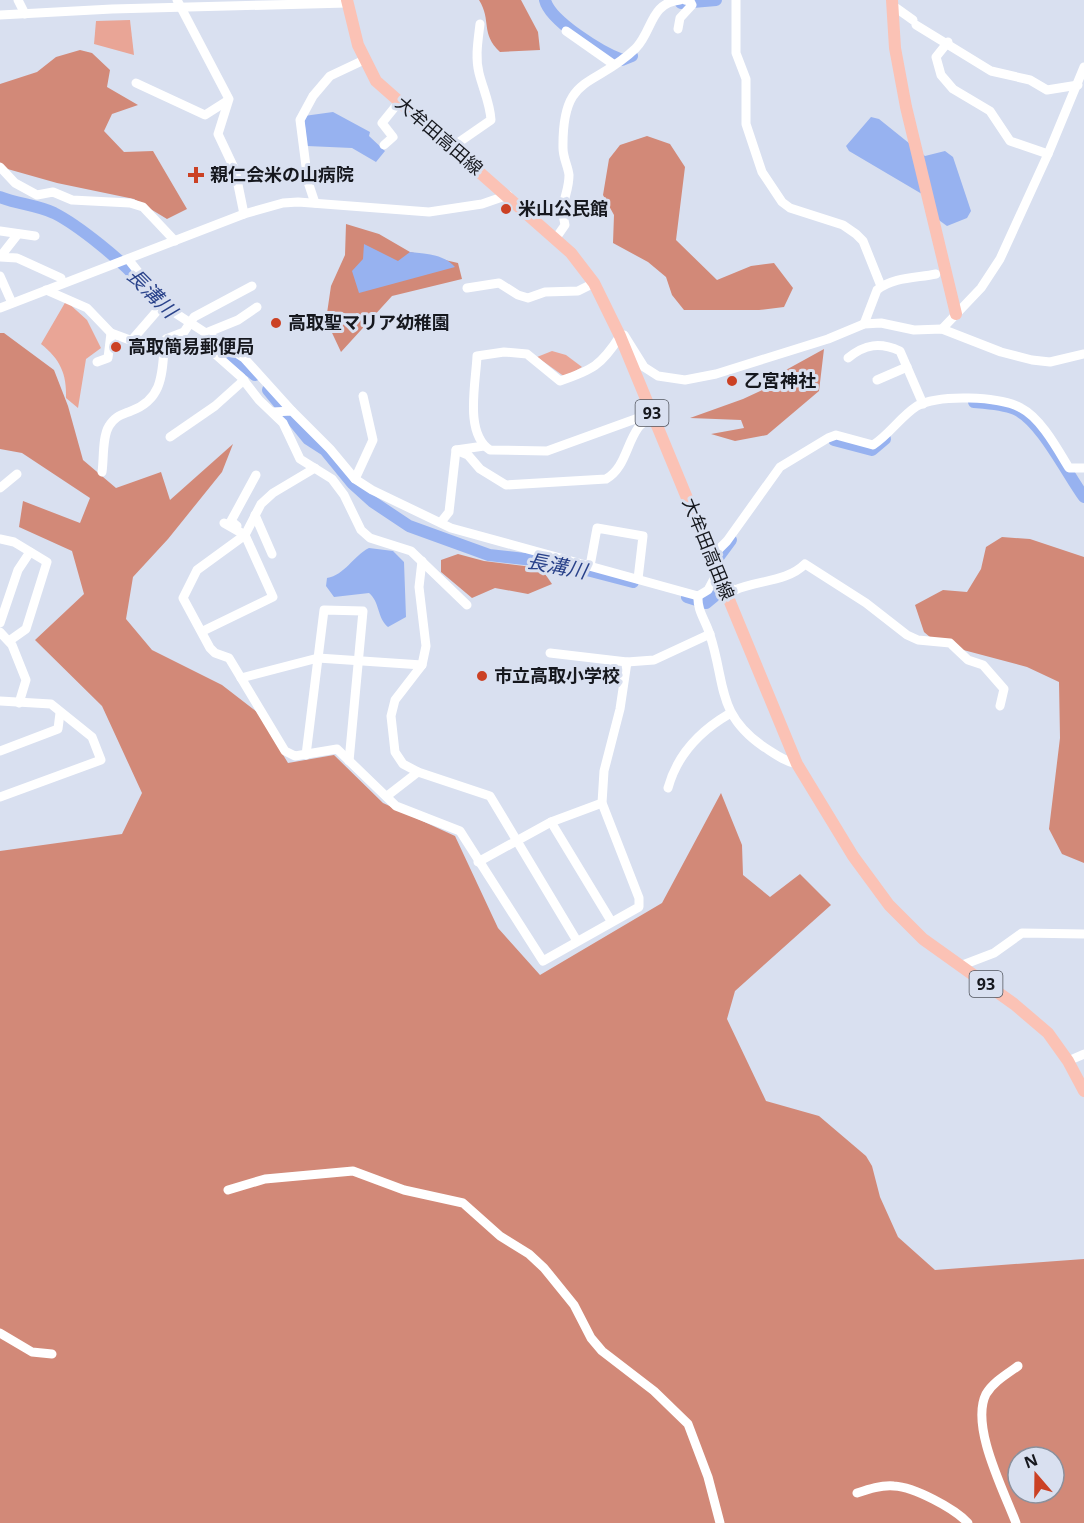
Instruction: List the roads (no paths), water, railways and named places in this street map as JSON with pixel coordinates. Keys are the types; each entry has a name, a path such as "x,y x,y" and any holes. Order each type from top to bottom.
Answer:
{"main road":[{"name":"大牟田高田線","path":"347,1 364,60 376,81 556,238 594,283 620,336 797,764 853,856 889,905 923,939 1031,1017 1048,1034 1068,1061 1084,1091"},
{"path":"892,2 895,48 906,107 956,314"}],"street":[{"path":"18,0 25,14"},
{"path":"556,238 566,225 561,209 569,175 563,157 563,145 569,100 584,83 613,64 641,41 657,10 671,1 680,0"},
{"path":"678,29 680,18 692,6 690,1 685,0"},
{"path":"736,0 736,53 746,79 746,124 762,172 782,202 790,208 843,225 856,234 863,241 881,286"},
{"path":"0,15 110,4 347,1"},
{"path":"892,2 914,22 991,71 1030,80 1047,90 1078,85"},
{"path":"179,3 229,99 218,134 235,170 244,214"},
{"path":"452,147 491,120 490,107 479,71 477,53 480,24"},
{"path":"566,31 613,64"},
{"path":"948,42 936,57 942,75 953,89 990,111 1010,141 1048,154"},
{"path":"315,203 308,182 300,120 313,96 330,76 364,60"},
{"path":"942,329 981,288 1000,259 1048,154 1084,67"},
{"path":"136,83 205,115 229,99"},
{"path":"384,145 393,137 382,123 399,102"},
{"path":"0,167 21,187 37,195 53,192 72,200 130,203 143,207 175,241"},
{"path":"0,308 244,214 283,203 315,203 429,212 473,206 508,195"},
{"path":"0,231 35,236"},
{"path":"18,234 0,257 17,258 60,278"},
{"path":"128,259 166,307 244,358 330,449 355,479 372,490 451,528 698,596 708,590 719,578 735,590 754,582 788,577 805,564 866,603 907,635 918,640 950,643 968,660 983,666 1002,682 1004,689 1000,706"},
{"path":"864,324 877,290 881,286 907,278 936,274"},
{"path":"0,276 12,303"},
{"path":"467,288 499,283 518,295 528,298 545,292 578,291 594,283"},
{"path":"102,472 108,428 119,414 133,411 156,392 161,383 166,339 184,332 195,317 252,286"},
{"path":"46,290 87,308 111,333 131,341 163,350 182,344 202,347 215,354 244,380 283,423 300,459 332,479 344,495 361,530 370,538 405,547 467,605"},
{"path":"206,333 238,320 257,307"},
{"path":"131,341 158,311"},
{"path":"652,415 547,451 490,450 477,437 475,416 477,356 527,354 560,381 594,369 606,357 620,336 624,335 644,367 658,376 685,380 716,374 828,339 864,324 881,323 914,330 942,329 1001,352 1032,360 1050,362 1084,354"},
{"path":"97,362 108,358 111,333"},
{"path":"848,358 867,346 882,345 900,351 923,404"},
{"path":"877,380 907,367"},
{"path":"170,437 244,380"},
{"path":"355,479 373,440 363,396"},
{"path":"711,557 734,532 780,467 836,435 873,445 883,438 903,416 934,400 978,399 1021,408 1052,440 1069,468 1084,468"},
{"path":"273,412 292,411"},
{"path":"456,450 468,454 480,469 506,485 606,479 614,474 621,463 638,426 652,415"},
{"path":"456,450 484,446"},
{"path":"441,522 449,512 456,450"},
{"path":"315,468 273,493 261,504 246,533 197,570 183,598 203,631 210,648 215,653 229,658 285,751 295,756 336,749 396,806 460,831 543,961 639,907 639,898 602,803 604,771 620,709 627,662"},
{"path":"0,488 17,474"},
{"path":"203,631 273,597 246,533 231,521 256,475"},
{"path":"255,515 272,554"},
{"path":"225,523 246,533"},
{"path":"590,566 597,528 643,536 638,579"},
{"path":"0,539 14,542 47,562 26,629 9,641"},
{"path":"0,623 18,570 30,552"},
{"path":"422,561 419,587 426,646 422,665 395,700 391,716 395,752 403,764 418,772 489,796 577,941"},
{"path":"698,596 698,606 710,634 729,714 751,738 785,761 797,764"},
{"path":"306,754 324,610 363,611 349,761"},
{"path":"0,632 9,641 26,680 19,703"},
{"path":"550,653 627,662 654,660 710,634"},
{"path":"241,678 318,658 422,665"},
{"path":"0,701 51,704 92,737 101,760 0,797"},
{"path":"0,751 58,729 60,712"},
{"path":"668,788 678,759 710,725 729,714"},
{"path":"387,796 418,772"},
{"path":"478,862 551,822 602,803"},
{"path":"551,822 611,921"},
{"path":"960,966 994,953 1022,933 1084,934"},
{"path":"1068,1061 1084,1054"},
{"path":"228,1190 265,1179 353,1171 404,1190 463,1203 500,1236 529,1254 544,1268 574,1305 591,1338 602,1351 660,1396 688,1424 708,1477 720,1523"},
{"path":"0,1334 32,1352 52,1354"},
{"path":"1016,1523 986,1442 982,1419 987,1394 997,1381 1018,1366"},
{"path":"857,1493 882,1486 897,1486 949,1508 968,1523"}],"water":[{"path":"333,112 370,132 369,136 385,151 376,162 352,148 307,146 304,116"},
{"path":"871,117 879,119 925,156 945,151 953,157 971,211 967,218 947,226 936,218 927,197 849,151 846,146"},
{"path":"364,244 398,261 410,252 429,254 445,259 455,267 359,293 352,271 363,259"},
{"path":"369,548 393,551 404,562 406,617 388,627 369,593 334,597 326,586 327,578 339,573"}],"waterway":[{"path":"545,0 556,17 566,26 602,51 622,60 632,56"},
{"path":"681,3 716,0"},
{"name":"長溝川","path":"0,197 47,210 64,219 88,235 141,283"},
{"name":"長溝川","path":"224,350 255,375"},
{"name":"長溝川","path":"268,390 308,439 325,450 352,483 373,502 409,526 489,555 560,563 633,582"},
{"name":"長溝川","path":"974,402 1005,406 1025,415 1044,436 1084,497"},
{"name":"長溝川","path":"834,440 872,450 885,439"},
{"name":"長溝川","path":"687,597 706,603 723,589 717,559 731,540"}],"place":[{"name":"親仁会米の山病院","path":"196,175"},
{"name":"米山公民館","path":"506,209"},
{"name":"高取聖マリア幼稚園","path":"276,323"},
{"name":"高取簡易郵便局","path":"116,347"},
{"name":"乙宮神社","path":"732,381"},
{"name":"市立高取小学校","path":"482,676"}]}
